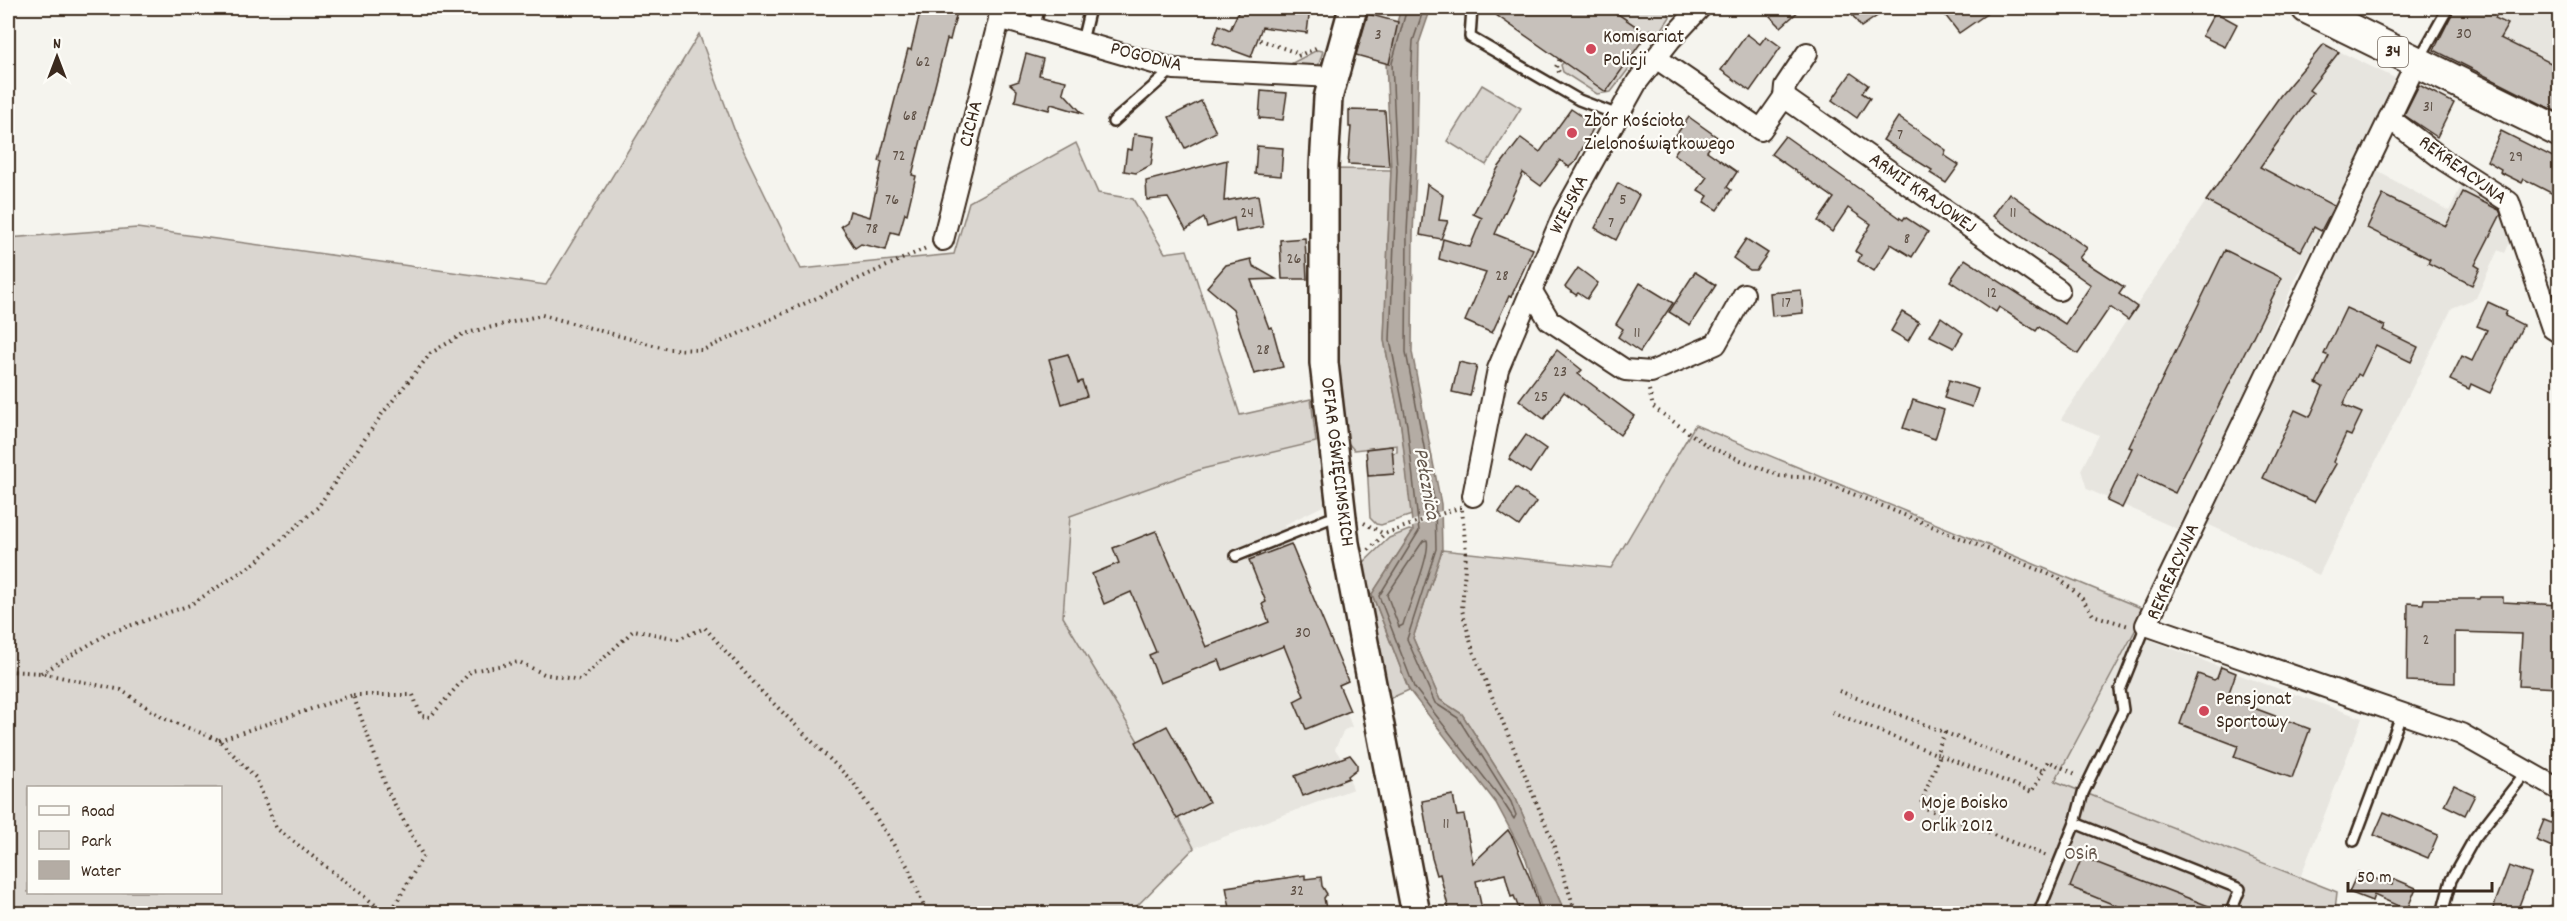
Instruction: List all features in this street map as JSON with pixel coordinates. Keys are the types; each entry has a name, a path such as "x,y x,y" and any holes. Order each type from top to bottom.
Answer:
{"main road":[{"name":"34","path":"2307,8 2559,132"}],"street":[{"name":"OFIAR OŚWIĘCIMSKICH","path":"1353,8 1328,98 1324,167 1324,363 1342,517 1355,598 1416,914"},
{"name":"WIEJSKA","path":"1464,504 1498,369 1564,213 1636,82 1694,9"},
{"name":"POGODNA","path":"1000,13 1035,27 1174,69 1333,78"},
{"name":"CICHA","path":"943,240 1000,13"},
{"path":"1656,58 1761,130 1784,97 1785,86 1807,53"},
{"name":"REKREACYJNA","path":"2416,63 2146,625 2461,734 2559,790"},
{"name":"ARMII KRAJOWEJ","path":"1784,97 2060,290"},
{"name":"REKREACYJNA","path":"2389,118 2445,161 2509,202 2552,328 2559,333"},
{"path":"1531,290 1549,320 1625,370 1651,372 1716,344 1744,294"}],"lane":[{"path":"1035,27 1039,8"},
{"path":"1472,8 1470,36 1579,100 1618,115"},
{"path":"2416,63 2448,8"},
{"path":"1082,41 1089,12"},
{"path":"1113,122 1174,69"},
{"path":"1236,556 1328,519 1342,517"},
{"path":"2038,914 2076,823 2083,793 2123,710 2120,690 2146,625"},
{"path":"2354,842 2402,713"},
{"path":"2442,914 2451,880 2474,839 2526,772"},
{"path":"2076,823 2240,890 2230,914"}],"path":[{"path":"1260,40 1301,54"},
{"path":"1291,60 1322,46"},
{"path":"40,673 110,633 189,604 255,563 318,507 382,414 431,352 463,334 542,315 668,349 703,350 943,240"},
{"path":"1644,371 1653,407 1709,447 1780,476 1814,478 2058,578 2081,597 2093,615 2125,626 2146,625"},
{"path":"1363,557 1384,534 1464,504 1467,552 1461,598 1465,625 1473,651 1549,833 1576,914"},
{"path":"219,740 353,695 413,695 421,716 430,717 471,671 519,662 544,674 580,680 634,630 678,639 705,628 762,692 853,782 908,867 927,914"},
{"path":"8,671 40,673 121,690 163,718 219,740 256,778 276,828 388,914 423,856 387,792 353,695"},
{"path":"1839,691 2043,771"},
{"path":"1833,712 2032,792 2048,761 2061,768"},
{"path":"1945,732 1920,806 2059,860"}],"shaded area":[{"path":"2455,8 2559,8 2559,113 2433,51"},
{"path":"2324,44 2395,78 2334,206 2296,278 2182,531 2087,489 2081,470 2099,435 2061,419 2206,201 2280,96"},
{"path":"2377,171 2449,211 2466,176 2519,203 2518,225 2505,253 2498,250 2476,298 2452,308 2319,575 2207,524"},
{"path":"1316,442 1325,505 1284,525 1348,681 1337,686 1352,727 1344,730 1335,749 1341,758 1350,755 1356,759 1357,769 1348,775 1353,789 1194,848 1063,617 1070,516 1202,469"},
{"path":"2133,633 2240,675 2362,718 2300,878 2055,781"}],"green space":[{"path":"1610,8 1667,8 1670,17 1659,34 1651,29 1647,34"},
{"path":"699,34 737,137 801,269 954,254 969,202 1076,143 1098,193 1133,199 1165,253 1187,250 1240,415 1311,399 1316,442 1202,469 1070,516 1063,617 1138,741 1194,848 1130,913 8,914 8,238 137,228 546,285"},
{"path":"1317,50 1323,51 1318,67 1283,68"},
{"path":"1564,62 1626,63 1630,67 1611,92 1597,94 1563,72 1561,65"},
{"path":"1482,85 1521,108 1486,165 1447,141"},
{"path":"1334,169 1391,170 1384,340 1401,426 1412,515 1381,525 1376,524 1370,518 1367,462 1368,476 1394,474 1392,453 1397,452 1397,445 1354,450 1344,438 1336,342"},
{"name":"OSiR","path":"1695,425 2146,610 2055,781 2337,892 2335,911 2337,913 1565,913 1516,799 1462,714 1440,700 1413,638 1442,550 1611,568"},
{"path":"1409,530 1413,531 1372,594 1409,690 1389,699 1362,564 1389,538"},
{"path":"2554,903 2559,903 2559,913 2538,913"}],"water":[{"name":"Pełcznica","path":"1401,8 1431,8 1419,43 1412,352 1441,504 1442,550 1413,638 1440,700 1462,714 1516,799 1565,913 1543,913 1526,859 1496,803 1409,690 1372,594 1413,531 1401,426 1384,340 1391,170 1386,62"}],"pier":[{"path":"1444,510 1444,516 1410,528 1409,522"}],"building":[{"path":"921,8 958,8 950,40 947,39 912,175 916,176 907,214 905,213 899,234 891,232 886,250 861,244 855,248 841,226 847,222 850,211 870,217 882,162 879,161"},
{"path":"1240,8 1310,8 1307,33 1262,27 1251,57 1213,43 1219,25 1230,30"},
{"name":"Komisariat Policji","path":"1486,8 1609,8 1647,34 1606,92"},
{"path":"1762,8 1802,8 1781,27"},
{"path":"1847,8 1889,8 1861,27"},
{"path":"1955,8 1995,8 1959,33 1945,15"},
{"path":"2455,8 2500,8 2495,18 2508,24 2500,38 2559,67 2559,113 2434,50"},
{"path":"2215,12 2237,24 2225,47 2202,36"},
{"path":"1368,14 1398,22 1389,64 1356,55"},
{"path":"1747,34 1760,44 1766,36 1781,47 1750,91 1721,70"},
{"path":"2324,44 2339,52 2309,90 2313,93 2260,167 2334,206 2321,231 2314,227 2301,251 2206,201 2280,96"},
{"path":"1026,54 1043,59 1039,75 1066,81 1063,92 1082,113 1051,104 1049,110 1015,101 1017,90 1010,84 1019,81"},
{"path":"1851,73 1868,85 1862,93 1870,98 1857,118 1832,100"},
{"path":"2419,85 2454,103 2437,137 2404,115"},
{"path":"1261,91 1287,93 1283,120 1259,118"},
{"path":"1201,101 1216,132 1185,148 1169,117"},
{"path":"1571,109 1595,125 1575,162 1569,167 1560,160 1541,186 1523,173 1495,234 1533,249 1492,333 1465,321 1486,273 1439,259 1443,239 1470,247 1482,218 1473,214 1498,168 1521,138 1540,152"},
{"path":"1349,110 1385,111 1389,166 1348,164 1351,127 1349,127"},
{"path":"1689,117 1717,137 1707,151 1737,172 1727,187 1731,190 1717,210 1704,202 1708,196 1698,190 1707,177 1674,154 1683,141 1676,135"},
{"path":"1898,117 1946,150 1944,155 1959,165 1946,183 1930,173 1932,170 1883,140"},
{"path":"2501,131 2559,160 2559,197 2524,179 2522,183 2500,172 2501,169 2487,161"},
{"path":"1134,134 1155,137 1151,165 1136,173 1124,171 1127,149 1132,150"},
{"path":"1785,136 1903,220 1905,217 1928,232 1912,257 1891,244 1874,271 1858,261 1861,255 1855,251 1871,224 1848,208 1832,232 1818,221 1834,198 1771,154"},
{"path":"1257,146 1283,148 1281,176 1255,174"},
{"path":"1227,160 1224,201 1258,195 1263,227 1236,232 1234,218 1207,227 1204,218 1186,230 1168,198 1147,200 1146,181"},
{"path":"1618,183 1639,195 1616,240 1595,228"},
{"path":"1427,184 1443,195 1439,220 1448,221 1441,239 1420,235"},
{"path":"2463,192 2499,210 2501,214 2475,265 2480,268 2472,285 2428,263 2430,259 2367,228 2383,195 2446,226"},
{"path":"2009,193 2087,248 2079,258 2124,287 2119,294 2137,307 2128,320 2110,307 2078,354 2039,327 2036,331 1999,307 1996,312 1950,281 1965,259 2065,324 2091,285 1993,216"},
{"path":"1305,238 1307,279 1282,279 1280,240"},
{"path":"1746,239 1768,253 1756,270 1750,270 1733,258"},
{"path":"2225,250 2282,278 2175,493 2138,475 2122,508 2107,501 2132,448 2129,447"},
{"path":"1251,259 1253,266 1276,279 1251,280 1269,328 1272,327 1283,367 1254,374 1233,309 1207,287 1226,265"},
{"path":"1578,268 1598,283 1587,299 1565,287"},
{"path":"1695,272 1716,285 1690,325 1669,312"},
{"path":"1640,283 1673,303 1640,352 1618,337 1623,329 1616,324"},
{"path":"1801,290 1803,313 1772,316 1770,293"},
{"path":"2488,302 2507,311 2505,316 2523,325 2490,393 2471,384 2469,389 2450,380 2462,356 2472,361 2487,330 2477,326"},
{"path":"2346,308 2385,326 2383,330 2418,347 2411,362 2376,345 2343,405 2362,413 2351,436 2346,434 2333,462 2336,464 2314,502 2263,478 2295,410 2310,417 2323,387 2316,383 2329,356 2324,354"},
{"path":"1902,312 1919,322 1908,341 1891,331"},
{"path":"1941,317 1963,333 1954,348 1930,336"},
{"path":"1557,350 1582,370 1578,374 1634,416 1620,435 1564,392 1544,419 1519,400"},
{"path":"1068,354 1078,383 1082,381 1087,396 1062,404 1049,359"},
{"path":"1459,362 1477,366 1470,396 1452,392"},
{"path":"1949,380 1978,389 1972,407 1944,398"},
{"path":"1913,400 1944,410 1935,439 1903,428"},
{"path":"1526,435 1546,449 1530,473 1509,459"},
{"path":"1392,446 1394,474 1368,476 1366,449"},
{"path":"1516,488 1536,502 1519,526 1499,512"},
{"path":"1156,531 1206,647 1269,622 1262,604 1266,602 1249,560 1291,544 1348,681 1339,685 1350,711 1306,729 1294,701 1304,696 1284,646 1223,670 1219,660 1160,683 1149,655 1156,652 1131,592 1104,604 1092,574 1119,563 1113,548"},
{"path":"2480,597 2503,597 2503,602 2559,605 2559,688 2519,686 2522,634 2455,632 2455,683 2407,681 2408,603 2423,604 2424,599 2479,599"},
{"path":"2221,667 2236,673 2227,698 2310,729 2292,778 2234,757 2238,746 2180,724 2198,674 2214,680"},
{"path":"1167,726 1209,802 1177,819 1136,742"},
{"path":"1350,755 1357,764 1357,769 1348,776 1349,778 1303,796 1295,776"},
{"path":"2454,785 2475,795 2465,815 2444,805"},
{"path":"1453,795 1457,816 1464,815 1473,863 1508,830 1531,881 1540,910 1521,914 1514,896 1511,897 1505,874 1476,881 1483,914 1450,914 1440,874 1437,875 1432,858 1422,801"},
{"path":"2384,812 2438,835 2428,858 2374,835"},
{"path":"2544,820 2559,826 2559,850 2536,840"},
{"path":"2082,857 2224,912 2223,914 2137,914 2070,887"},
{"path":"2509,866 2531,874 2516,914 2491,914"},
{"path":"2358,872 2392,885 2395,879 2416,888 2407,910 2374,895 2372,901 2349,892"},
{"path":"1305,875 1305,879 1321,877 1322,886 1327,894 1324,898 1327,914 1231,914 1226,887"}],"place":[{"name":"Komisariat Policji","path":"1591,49"},
{"name":"Zbór Kościoła Zielonoświątkowego","path":"1572,133"},
{"name":"Pensjonat Sportowy","path":"2204,711"},
{"name":"Moje Boisko Orlik 2012","path":"1909,816"}]}
